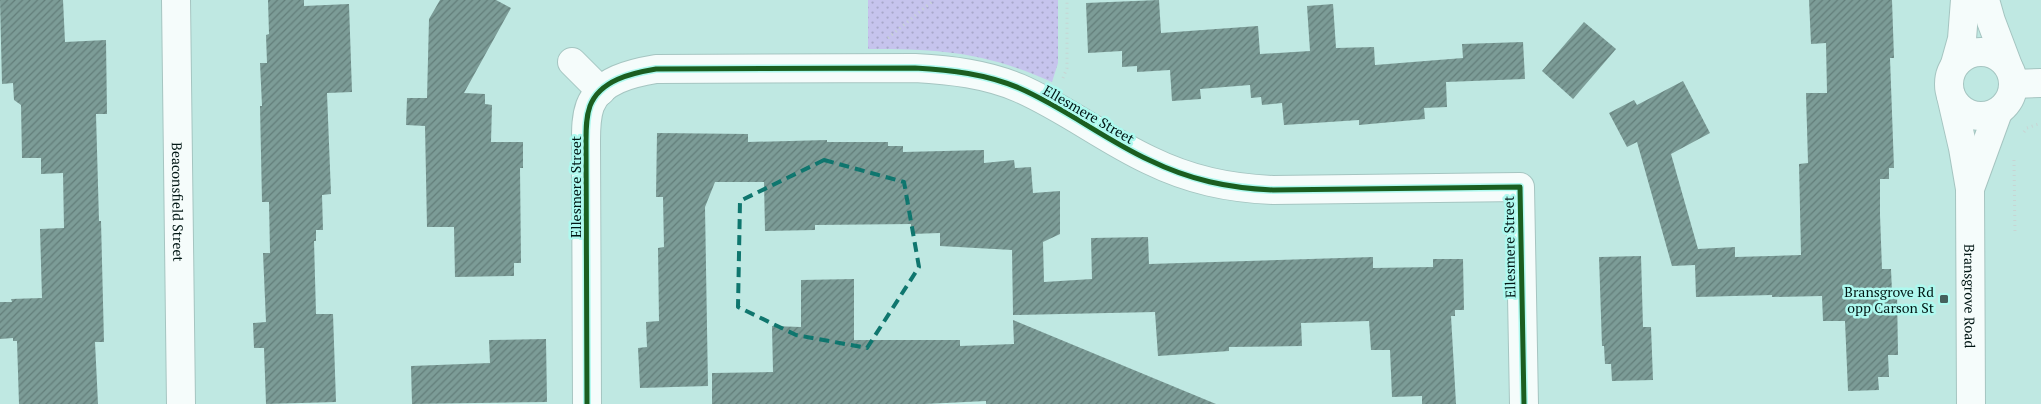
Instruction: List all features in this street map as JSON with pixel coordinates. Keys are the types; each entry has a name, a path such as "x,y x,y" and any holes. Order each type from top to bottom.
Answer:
{"street":[{"name":"Beaconsfield Street","path":"176,0 181,404"},
{"path":"1965,0 1962,39 1948,85 1951,96 1957,106 1966,113 1982,117 1998,112 2009,100 2010,75 1985,0"},
{"path":"1955,64 1964,56 1975,52 1984,52 2002,59 2010,75 2041,84"},
{"path":"572,62 601,91"},
{"name":"Ellesmere Street","path":"588,404 586,141 587,119 590,106 601,91 608,84 625,76 656,69 916,68 948,70 982,76 1017,88 1051,103 1148,160 1208,183 1240,188 1274,190 1520,187 1524,404"},
{"name":"Bransgrove Road","path":"1951,96 1970,189 1971,404"},
{"name":"Bransgrove Road","path":"1970,189 1998,112"}],"path":[{"path":"851,69 934,0"},
{"path":"1051,103 1067,68 1067,0"},
{"path":"2020,137 2027,128 2041,123"},
{"path":"2015,152 2015,235"}],"highlighted area":[{"path":"824,160 904,182 919,267 867,348 796,335 738,307 740,201"}],"shaded area":[{"path":"868,0 1058,0 1058,63 1052,82 1005,64 962,54 918,50 868,49"}],"building":[{"path":"0,0 63,0 65,42 106,40 107,114 96,114 104,342 95,342 98,404 19,404 17,341 13,341 13,338 0,339 0,302 12,302 11,299 42,298 40,229 64,228 63,173 41,174 41,158 22,158 21,105 14,100 13,83 2,84"},
{"path":"268,0 304,0 304,6 349,4 352,92 327,93 331,194 322,195 323,230 316,230 316,241 314,241 316,314 333,314 336,402 266,404 264,348 254,348 253,323 266,322 263,253 270,253 269,202 262,202 260,106 262,106 260,63 267,63 266,35 269,34"},
{"path":"440,0 496,0 511,8 464,93 485,94 485,104 492,105 491,142 523,142 523,168 520,168 521,263 514,263 514,276 455,277 454,227 427,227 425,126 406,125 407,98 427,98 429,19"},
{"path":"1159,0 1161,33 1258,26 1260,54 1310,51 1307,6 1333,4 1336,48 1374,47 1375,65 1463,58 1462,44 1523,42 1525,79 1446,82 1447,107 1424,108 1425,119 1359,125 1359,120 1284,125 1282,103 1262,105 1261,97 1251,98 1250,85 1200,89 1201,99 1172,101 1170,70 1137,72 1137,66 1122,67 1122,51 1088,53 1086,3"},
{"path":"1809,0 1892,0 1894,58 1890,58 1894,168 1889,168 1889,179 1880,179 1880,215 1882,269 1891,269 1892,292 1897,292 1898,355 1888,355 1889,377 1878,377 1879,390 1848,391 1845,321 1823,321 1822,296 1696,297 1695,265 1672,266 1637,142 1627,147 1609,113 1634,100 1637,105 1683,81 1710,133 1671,154 1698,249 1735,247 1735,257 1801,255 1799,164 1808,163 1806,93 1827,93 1826,43 1811,44"},
{"path":"1584,22 1616,49 1573,99 1542,71"},
{"path":"657,133 748,134 748,142 827,140 827,142 888,142 888,146 903,146 903,152 984,150 984,163 1014,160 1015,168 1031,167 1033,193 1060,191 1060,234 1043,242 1044,282 1092,279 1091,238 1148,237 1149,264 1373,257 1373,268 1433,267 1433,259 1463,259 1464,310 1455,310 1455,316 1451,316 1456,404 1422,404 1422,396 1392,397 1390,350 1371,350 1369,321 1301,323 1302,346 1229,347 1229,351 1158,356 1155,312 1013,315 1012,250 940,246 940,233 911,234 911,224 815,225 815,230 765,231 764,182 715,182 705,207 708,386 640,388 638,348 647,347 646,322 659,321 658,248 664,247 663,197 656,197"},
{"path":"1641,256 1643,327 1651,327 1653,380 1612,381 1611,364 1605,364 1604,346 1602,346 1599,257"},
{"path":"854,279 854,340 960,340 960,346 1014,344 1013,320 1216,404 986,404 986,401 925,404 712,404 712,373 773,372 772,326 801,327 801,280"},
{"path":"546,339 547,402 412,404 411,366 490,363 489,340"}],"cycle path":[{"path":"587,404 586,128 590,106 601,90 618,79 656,69 915,68 968,74 1007,83 1036,96 1149,160 1194,178 1225,185 1273,190 1520,187 1524,404"}],"place":[{"name":"Bransgrove Rd opp Carson St","path":"1944,299"}]}
